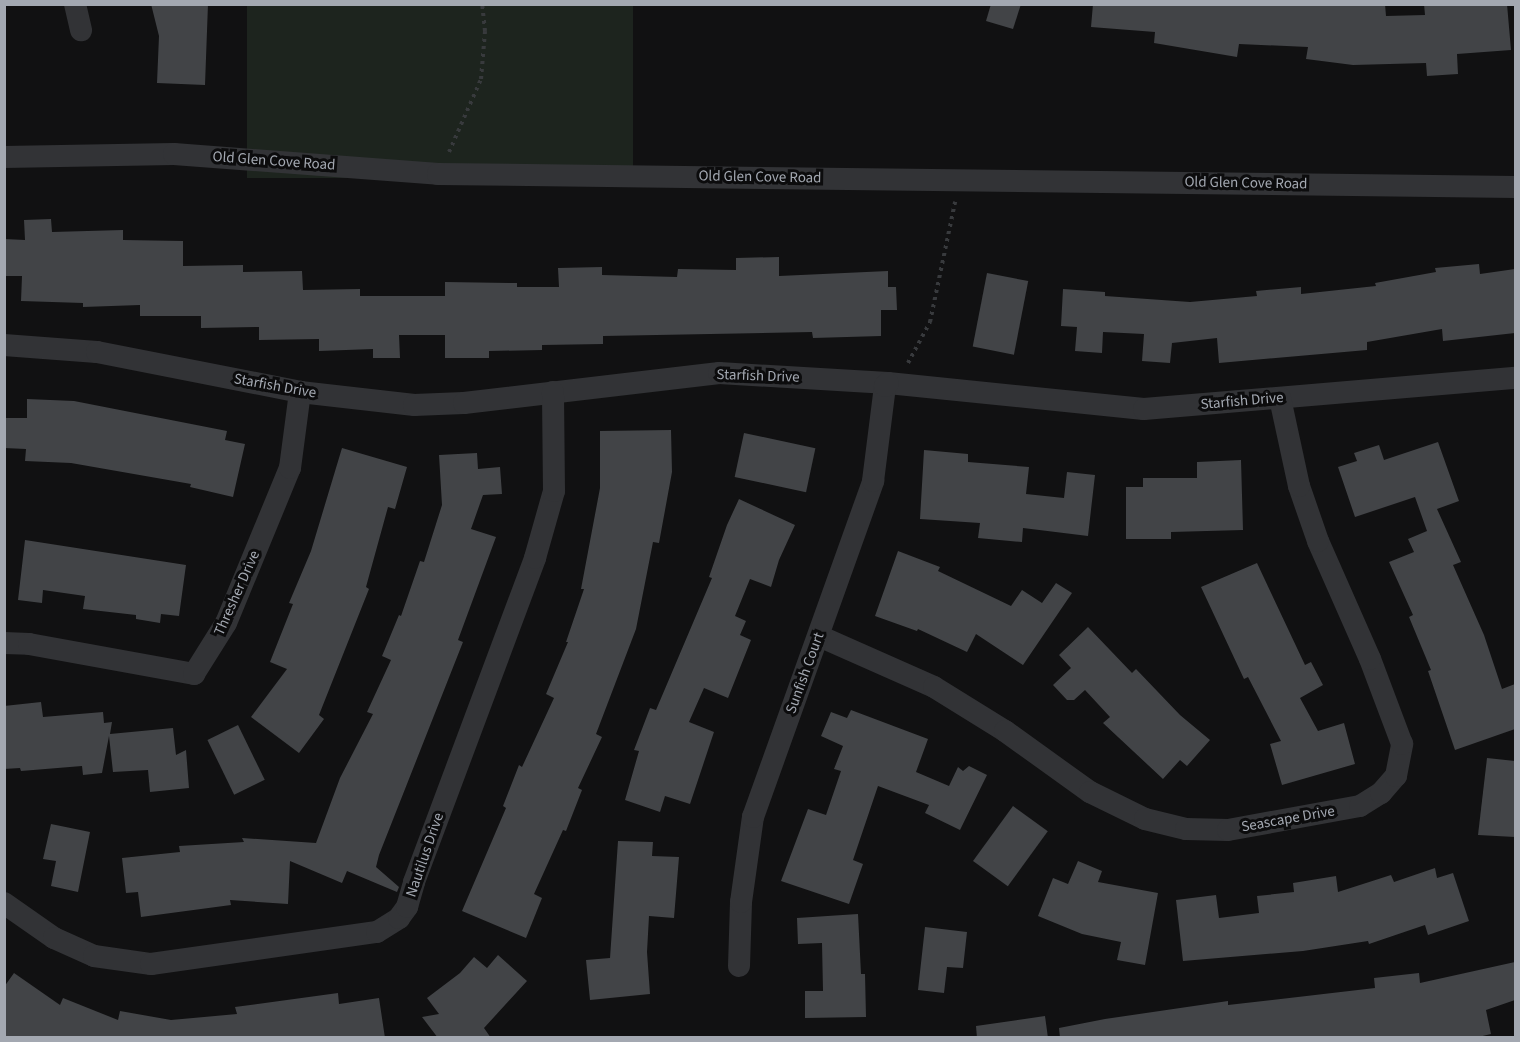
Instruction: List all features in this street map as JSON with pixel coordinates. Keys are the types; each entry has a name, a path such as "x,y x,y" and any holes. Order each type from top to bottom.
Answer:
{"street":[{"path":"75,4 81,30"},
{"name":"Old Glen Cove Road","path":"4,157 174,154 438,174 1515,188"},
{"name":"Starfish Drive","path":"4,345 97,352 300,392 414,405 464,404 719,373 888,383 1144,409 1515,378"},
{"name":"Sunfish Court","path":"739,966 741,902 753,817 873,481 885,386 888,383"},
{"name":"Thresher Drive","path":"4,643 28,644 194,674 226,623 290,468 300,392"},
{"name":"Nautilus Drive","path":"4,903 54,938 94,957 151,964 377,932 399,918 407,907 414,882 538,547 554,491 553,392"},
{"name":"Seascape Drive","path":"819,636 934,687 1005,731 1090,792 1145,819 1186,829 1228,830 1359,806 1381,793 1396,776 1402,744 1370,659 1318,542 1299,486 1280,398"}],"path":[{"path":"438,174 481,79 485,31 482,4"},
{"path":"888,383 909,361 930,322 960,180"}],"shaded area":[{"path":"247,5 633,5 633,178 247,178"}],"building":[{"path":"151,4 208,4 205,85 157,83 159,36"},
{"path":"991,4 1021,4 1013,29 986,21"},
{"path":"1093,4 1385,4 1386,16 1425,15 1424,4 1507,4 1511,50 1457,54 1458,74 1427,76 1426,63 1353,65 1306,59 1308,47 1239,44 1237,57 1154,43 1155,32 1091,27"},
{"path":"51,219 52,232 123,230 123,240 183,241 183,266 243,265 243,272 302,271 303,290 360,289 360,296 445,296 445,282 517,283 517,287 559,287 558,268 602,267 602,275 677,277 678,269 736,270 736,258 779,257 779,276 888,271 888,287 896,287 897,310 881,310 881,336 813,338 812,332 603,336 603,344 542,345 542,350 489,351 489,358 445,358 445,335 399,335 400,358 373,358 373,349 319,351 319,339 259,340 259,327 201,328 201,316 140,316 140,305 83,307 83,303 21,301 22,276 4,276 4,239 25,240 24,220"},
{"path":"1479,264 1480,274 1515,269 1515,333 1443,341 1442,329 1367,342 1367,350 1219,363 1217,338 1172,343 1170,363 1142,361 1144,334 1103,332 1102,353 1075,351 1077,327 1061,326 1063,289 1105,292 1105,296 1190,302 1257,296 1256,291 1301,287 1301,294 1376,286 1375,283 1436,272 1435,268"},
{"path":"987,273 1028,281 1014,355 973,347"},
{"path":"27,399 74,401 227,431 225,440 245,444 233,497 190,487 191,484 71,463 25,461 26,449 4,448 4,418 27,418"},
{"path":"671,430 672,472 659,543 653,542 636,629 596,734 602,737 578,788 582,790 566,831 563,830 534,894 542,898 526,938 462,911 506,808 503,806 519,765 522,767 554,698 546,694 568,642 566,642 584,589 581,589 600,488 600,431"},
{"path":"744,433 815,448 806,492 735,477"},
{"path":"1438,442 1459,501 1437,509 1461,562 1453,565 1484,635 1502,689 1515,684 1515,729 1455,750 1428,671 1431,670 1409,617 1413,615 1389,562 1414,552 1408,539 1427,531 1415,497 1355,517 1338,467 1357,461 1354,453 1379,445 1384,460"},
{"path":"342,448 407,467 395,509 388,507 366,587 369,589 319,715 324,719 299,753 251,717 287,669 270,662 293,604 289,603 311,551"},
{"path":"924,450 968,454 968,462 1029,467 1026,494 1064,498 1067,472 1095,475 1088,536 1023,528 1022,542 978,538 980,523 920,519"},
{"path":"477,453 478,469 500,467 502,494 483,495 471,529 496,537 458,640 463,642 379,855 376,867 399,887 397,892 347,871 342,883 290,861 288,904 230,900 231,905 141,917 138,892 126,893 122,858 180,852 179,846 244,842 242,838 316,843 340,778 373,714 367,712 391,660 382,656 399,615 401,616 420,561 424,562 442,505 439,455"},
{"path":"1241,460 1243,530 1171,532 1171,539 1126,539 1126,487 1143,487 1143,478 1197,478 1197,462"},
{"path":"739,499 795,525 779,560 771,587 750,579 735,616 746,621 740,635 751,640 728,698 704,688 689,722 714,732 690,804 665,796 660,812 625,800 639,751 634,750 650,708 656,710 712,578 709,577 727,525"},
{"path":"25,540 186,565 179,616 161,614 160,623 136,619 136,615 83,609 85,596 43,590 42,603 18,600"},
{"path":"898,551 940,567 938,571 1011,606 1022,590 1042,603 1056,583 1072,593 1023,665 976,634 967,652 918,629 917,631 875,616"},
{"path":"1257,563 1305,665 1311,662 1323,685 1300,698 1318,731 1344,723 1355,764 1282,785 1270,744 1281,741 1248,677 1244,679 1201,587"},
{"path":"1088,627 1132,673 1136,669 1180,715 1210,740 1187,766 1180,760 1163,779 1103,723 1110,717 1085,690 1074,700 1067,700 1053,685 1071,668 1059,655"},
{"path":"41,702 43,717 103,712 104,723 112,722 110,734 173,728 176,755 186,750 189,788 150,792 148,770 113,772 109,736 102,773 83,775 82,766 21,771 20,768 4,769 4,706"},
{"path":"851,710 928,739 916,772 949,786 958,767 963,771 969,766 987,775 960,830 925,813 929,805 878,786 853,860 863,864 849,904 781,881 808,809 826,815 841,771 834,769 843,746 821,736 831,712 847,718"},
{"path":"238,725 265,780 234,795 207,740"},
{"path":"1487,758 1515,761 1515,837 1478,835"},
{"path":"1013,806 1048,831 1008,886 973,861"},
{"path":"51,824 90,832 78,892 51,886 56,861 43,859"},
{"path":"618,841 653,842 652,856 679,857 674,918 649,916 647,952 650,994 590,1000 586,960 610,958"},
{"path":"1078,861 1102,871 1098,882 1158,893 1145,965 1117,960 1121,942 1082,934 1038,916 1053,878 1068,884"},
{"path":"1435,868 1437,878 1453,873 1469,921 1428,935 1425,925 1369,944 1368,941 1303,951 1183,961 1176,900 1216,895 1219,918 1259,913 1257,896 1294,892 1293,883 1336,876 1338,892 1391,875 1394,882"},
{"path":"858,914 861,974 865,974 866,1017 805,1018 805,991 823,991 822,943 798,944 797,918"},
{"path":"925,927 967,932 963,968 947,967 944,993 918,990"},
{"path":"498,955 527,981 484,1028 491,1038 438,1038 422,1017 439,1014 427,998 460,973 474,957 487,968"},
{"path":"1515,962 1515,1000 1486,1010 1491,1034 1474,1038 1060,1038 1059,1028 1105,1019 1228,1001 1228,1005 1375,988 1374,978 1419,973 1420,983"},
{"path":"14,973 60,1005 63,998 118,1020 120,1011 171,1020 237,1014 235,1007 338,993 339,1004 379,998 385,1038 4,1038 4,987"},
{"path":"1045,1016 1048,1038 977,1038 976,1026"}]}
